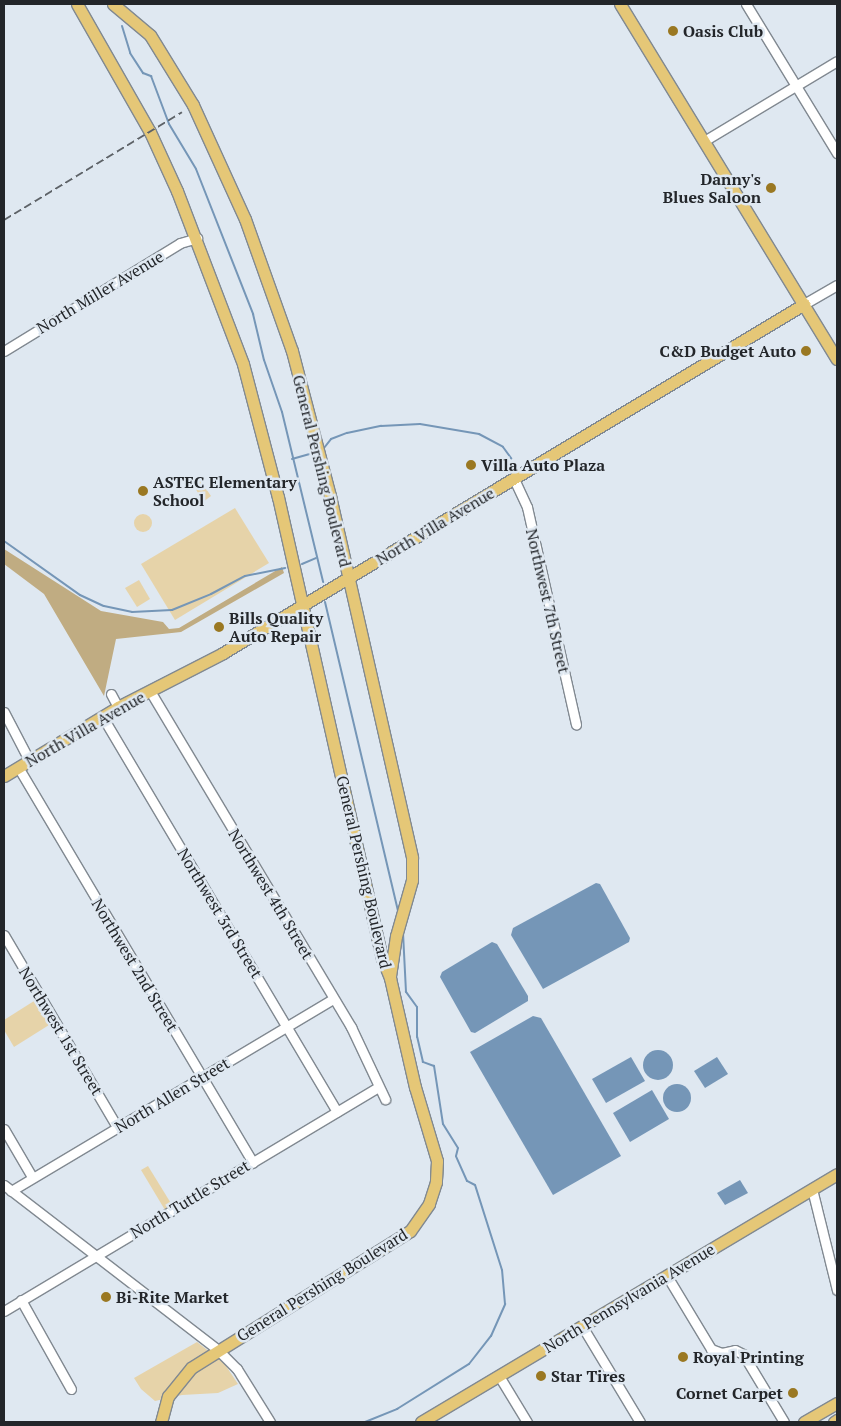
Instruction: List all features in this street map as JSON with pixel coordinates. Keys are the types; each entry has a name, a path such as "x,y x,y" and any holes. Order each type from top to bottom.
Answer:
{"main road":[{"name":"General Pershing Boulevard","path":"77,4 150,132 197,238 242,364 302,605 375,926 390,978 415,1087 436,1151 436,1182 429,1204 417,1223 402,1239 191,1368 168,1396 161,1422"},
{"name":"General Pershing Boulevard","path":"113,4 143,27 162,52 193,105 238,203 292,351 349,577 412,858 412,880 398,930 390,978"},
{"path":"620,4 837,359"},
{"name":"North Villa Avenue","path":"4,776 118,707 193,670 804,304"},
{"path":"375,926 385,933 398,930"},
{"name":"North Pennsylvania Avenue","path":"421,1422 837,1174"},
{"path":"804,1422 837,1402"}],"street":[{"path":"746,4 837,153"},
{"path":"704,141 837,61"},
{"name":"North Miller Avenue","path":"4,351 180,243 197,238"},
{"name":"North Villa Avenue","path":"804,304 837,284"},
{"name":"Northwest 7th Street","path":"514,479 526,506 576,725"},
{"name":"Northwest 4th Street","path":"150,691 351,1027 385,1099"},
{"path":"111,694 118,707"},
{"path":"4,712 29,760"},
{"name":"Northwest 3rd Street","path":"102,716 337,1111"},
{"name":"Northwest 2nd Street","path":"18,767 253,1162"},
{"name":"Northwest 1st Street","path":"4,935 117,1127"},
{"name":"North Allen Street","path":"7,1188 32,1177 334,999"},
{"name":"North Tuttle Street","path":"4,1311 378,1087"},
{"path":"4,1129 32,1177"},
{"path":"7,1188 218,1350 237,1368 270,1422"},
{"path":"812,1189 837,1290"},
{"path":"667,1276 711,1349 722,1353 735,1350 743,1354 784,1422"},
{"path":"21,1300 71,1388"},
{"path":"582,1326 640,1422"},
{"path":"499,1376 527,1422"}],"shaded area":[{"path":"200,480 211,496 203,502 193,484"},
{"path":"235,508 269,563 175,620 141,564"},
{"path":"143,514 149,517 152,523 149,529 143,532 137,529 134,523 137,517"},
{"path":"4,549 101,611 163,622 169,629 179,628 282,567 284,573 181,632 116,639 104,696 44,594 4,564"},
{"path":"139,580 150,599 137,607 125,588"},
{"path":"34,1001 49,1025 14,1047 4,1030 4,1020"},
{"path":"148,1166 172,1205 165,1210 141,1170"},
{"path":"197,1342 224,1363 238,1384 218,1393 182,1395 155,1401 141,1389 134,1378"}],"water":[{"path":"596,883 600,884 630,938 629,942 543,989 511,935 513,928"},
{"path":"492,942 497,944 528,996 528,1001 475,1033 471,1032 440,977 442,972"},
{"path":"533,1016 541,1018 621,1156 553,1195 470,1052"},
{"path":"658,1050 669,1054 673,1065 669,1076 658,1080 647,1076 643,1065 647,1054"},
{"path":"631,1057 645,1081 606,1103 592,1079"},
{"path":"717,1057 728,1074 705,1088 694,1071"},
{"path":"677,1084 687,1088 691,1098 687,1108 677,1112 667,1108 663,1098 667,1088"},
{"path":"652,1090 669,1119 630,1142 613,1113"},
{"path":"740,1180 748,1193 725,1205 717,1193"}],"waterway":[{"path":"122,26 130,53 143,73 151,76 169,124 196,169 253,314 264,360 282,412 323,582"},
{"path":"324,448 331,439 347,433 381,426 420,424 479,434 503,447 511,458"},
{"path":"292,459 313,453"},
{"path":"4,541 80,595 104,606 132,612 172,610 211,594 245,576 285,568"},
{"path":"302,564 316,558"},
{"path":"325,602 398,911"},
{"path":"365,1422 397,1409 469,1364 491,1336 505,1304 502,1270 475,1185 467,1181 456,1156 458,1148 443,1124 434,1066 423,1062 417,1037 417,1007 406,992 403,933"}],"railway":[{"path":"4,220 182,112"}],"place":[{"name":"Oasis Club","path":"673,31"},
{"name":"Danny's Blues Saloon","path":"771,188"},
{"name":"C&D Budget Auto","path":"806,351"},
{"name":"Villa Auto Plaza","path":"471,465"},
{"name":"ASTEC Elementary School","path":"143,491"},
{"name":"Bills Quality Auto Repair","path":"219,627"},
{"name":"Bi-Rite Market","path":"106,1297"},
{"name":"Royal Printing","path":"683,1357"},
{"name":"Star Tires","path":"541,1376"},
{"name":"Cornet Carpet","path":"793,1393"}]}
